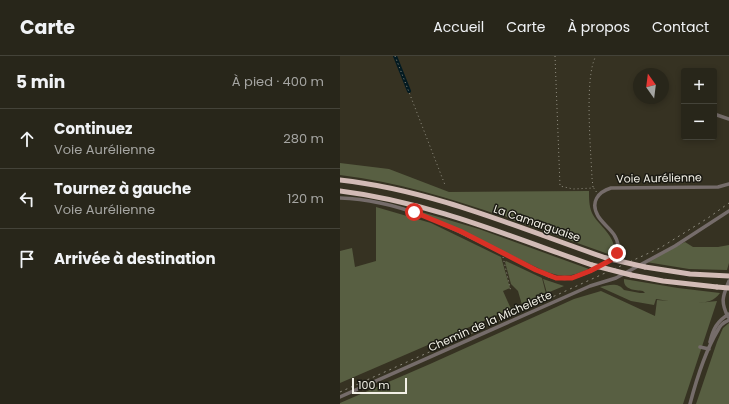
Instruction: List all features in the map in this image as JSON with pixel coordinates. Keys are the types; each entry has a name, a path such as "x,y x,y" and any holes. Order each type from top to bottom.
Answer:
{"highway":[{"name":"La Camarguaise","path":"340,180 418,195 468,209 606,258 645,267 684,273 729,276"},
{"name":"La Camarguaise","path":"340,191 388,198 436,210 592,265 631,275 663,281 729,287"}],"street":[{"path":"717,115 729,119"},
{"name":"Voie Aurélienne","path":"598,194 611,188 718,186 729,184"},
{"path":"340,198 360,199 376,202 414,212 460,231 549,276 563,279 572,278 590,271 615,257 618,247 617,240 612,231 596,212 595,202 598,194"},
{"name":"Chemin de la Michelette","path":"340,397 590,286 616,278 675,246 729,211"},
{"path":"690,404 709,349 718,329 723,323 729,320 722,302 729,281"},
{"path":"709,349 715,326 722,318 728,315"},
{"path":"700,347 709,349"}],"path":[{"path":"395,56 445,185"},
{"path":"555,56 560,186 573,189 594,188"},
{"path":"596,56 592,66 589,93 592,178 594,188 598,194"},
{"path":"502,253 512,292"}],"green space":[{"path":"340,163 389,169 449,192 589,191 592,213 608,233 614,249 611,255 505,216 504,217 444,197 403,186 340,175"},
{"path":"397,206 479,229 589,269 577,274 566,276 544,271 459,230"},
{"path":"376,207 431,223 501,257 510,288 503,291 511,309 340,383 340,251 352,248 355,267 376,261"},
{"path":"685,242 693,247 718,247 729,245 729,263 727,270 689,269 646,262"},
{"path":"506,261 542,278 546,294 522,305 518,291 511,284"},
{"path":"543,279 564,286 547,293"},
{"path":"624,279 720,293 710,301 698,303 717,301 683,404 340,404 574,299 601,291 655,316 657,300 669,301 656,299 654,305 631,301 600,287 616,285 622,287 624,290 645,293 643,291 633,290 627,287 624,283"},
{"path":"729,323 729,404 696,404 717,342 723,328"}],"waterway":[{"path":"395,56 409,91"}],"railway":[{"path":"340,392 660,248 729,203"}],"route":[{"path":"414,212 460,231 536,270 556,278 572,278 590,271 611,260 617,253"}]}
